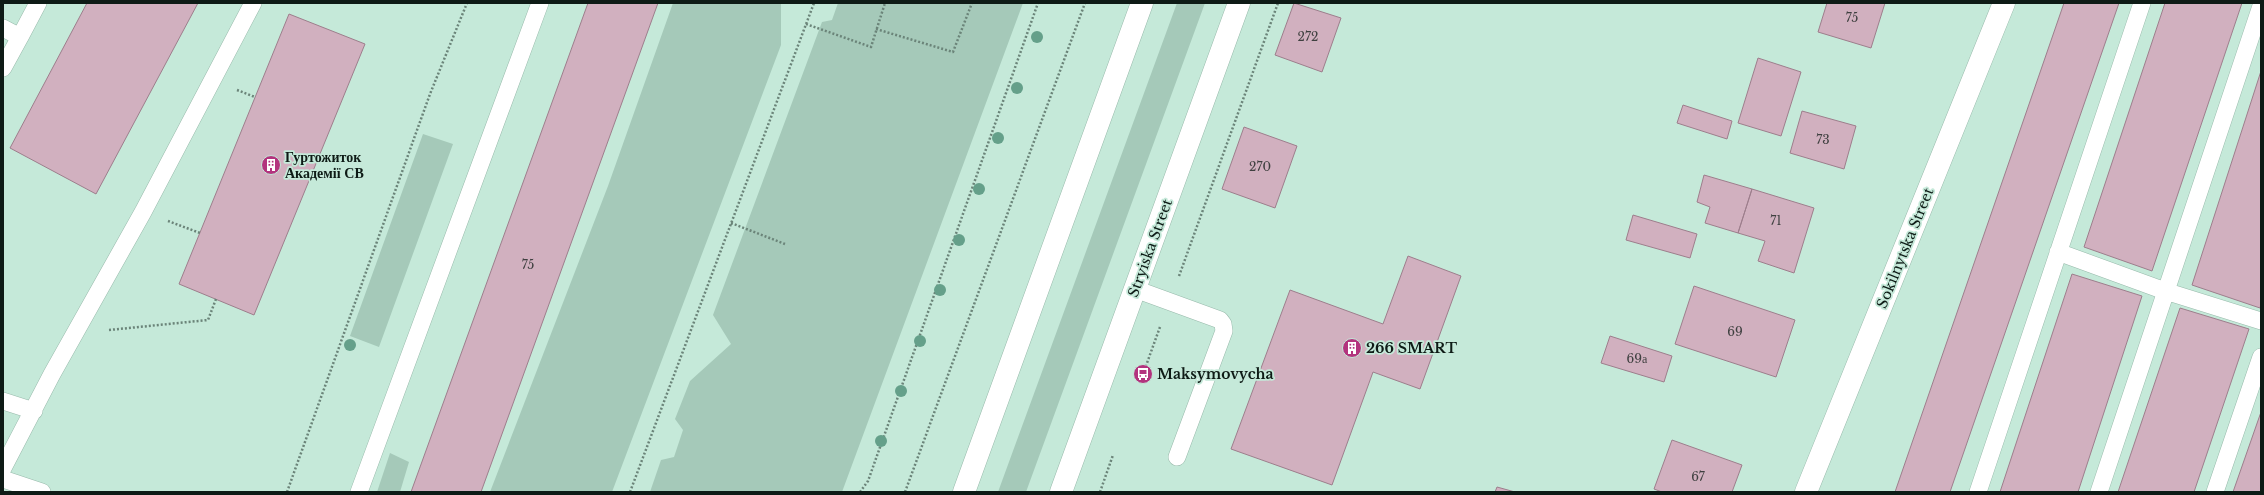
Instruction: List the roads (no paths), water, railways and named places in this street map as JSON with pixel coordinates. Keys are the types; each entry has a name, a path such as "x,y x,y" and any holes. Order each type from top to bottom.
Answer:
{"main road":[{"path":"964,492 1142,3"},
{"name":"Stryiska Street","path":"1061,492 1239,3"},
{"name":"Sokilnytska Street","path":"1806,492 2004,3"}],"lane":[{"path":"3,68 38,3"},
{"path":"3,468 75,333 143,212 253,3"},
{"path":"359,492 540,3"},
{"path":"1978,492 2142,3"},
{"path":"2099,492 2261,6"},
{"path":"3,28 20,37"},
{"path":"2058,252 2165,291 2261,321"},
{"path":"1135,289 1220,320 1223,324 1224,331 1177,457"},
{"path":"2215,492 2261,357"},
{"path":"3,401 34,410"},
{"path":"3,479 42,492"}],"place":[{"name":"Гуртожиток Академії СВ","path":"271,165"},
{"name":"266 SMART","path":"1352,348"},
{"name":"Maksymovycha","path":"1143,374"}]}
